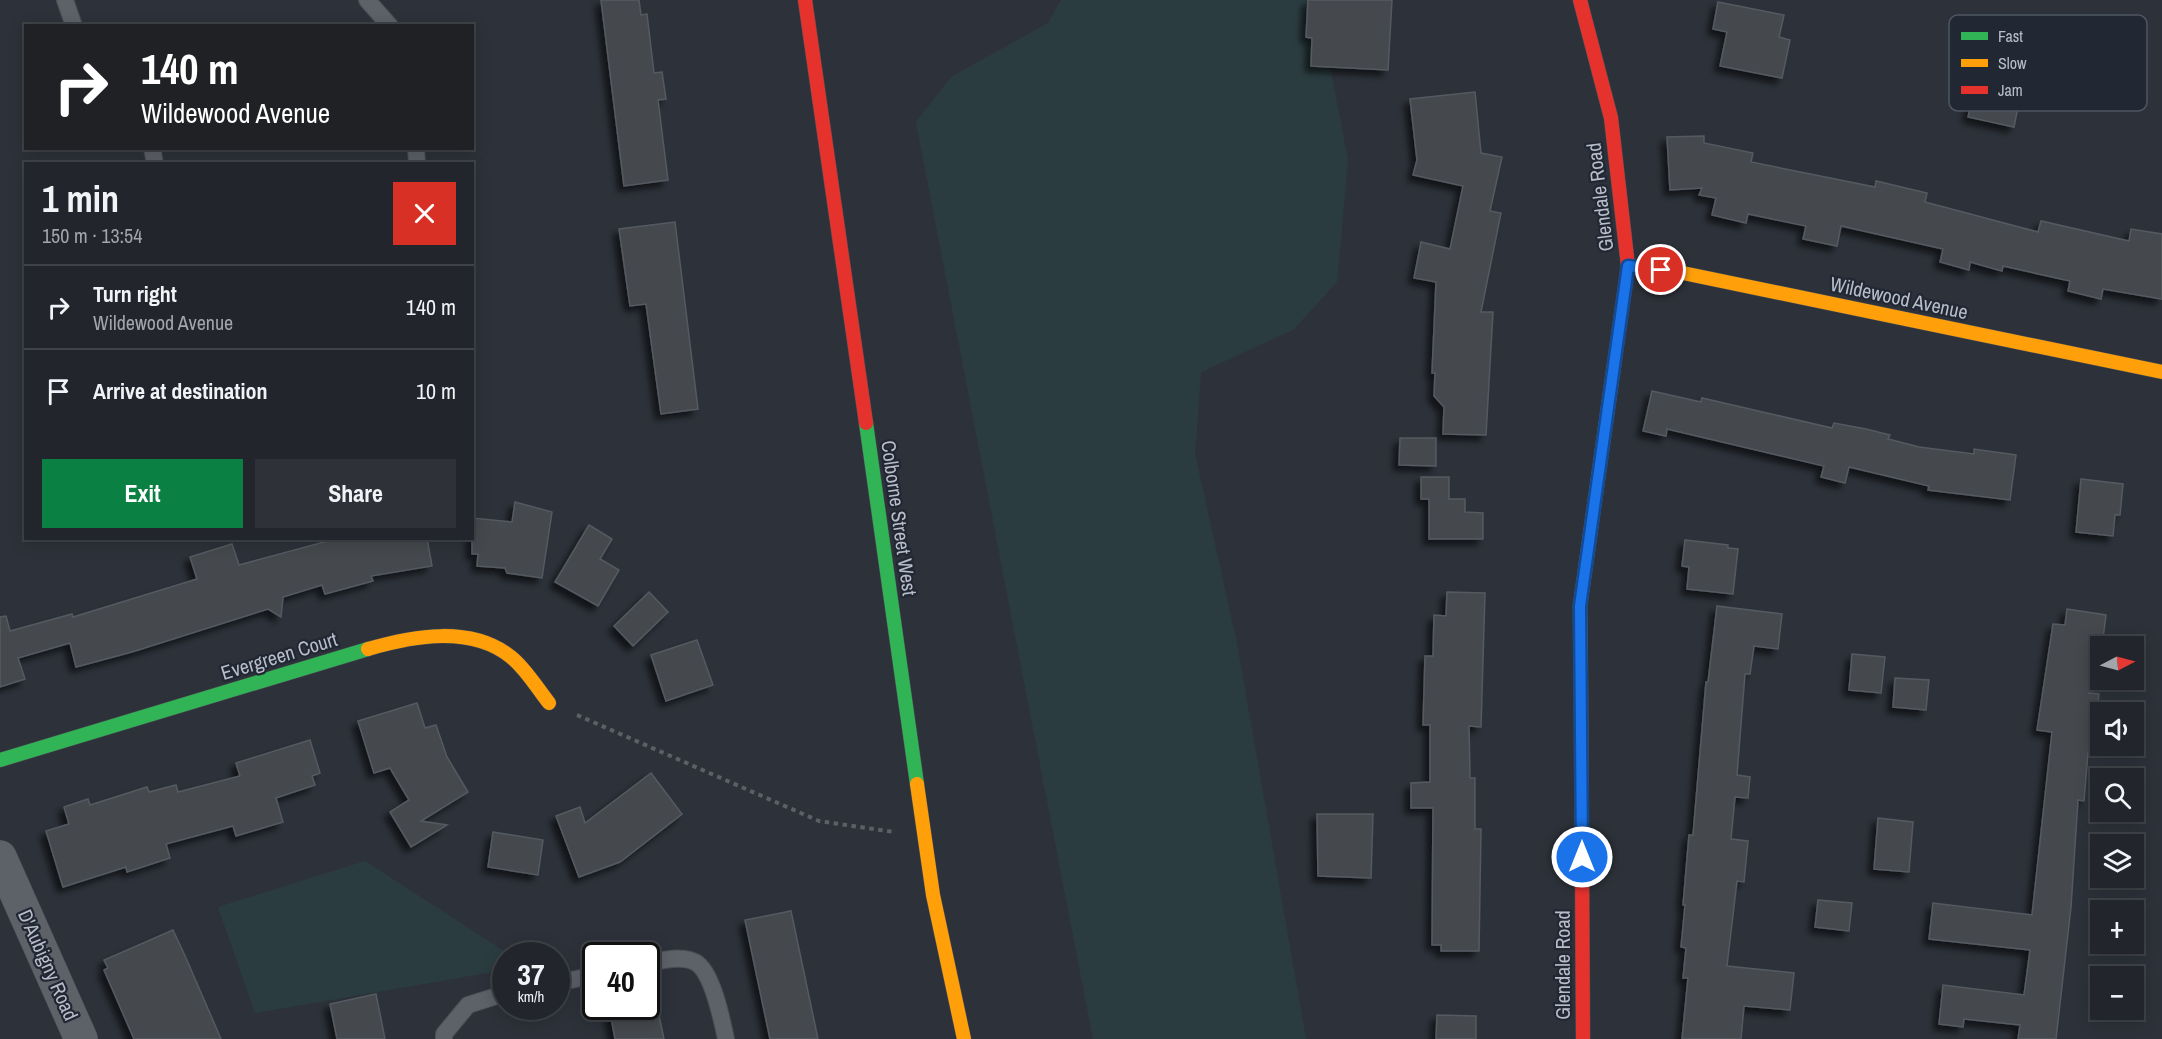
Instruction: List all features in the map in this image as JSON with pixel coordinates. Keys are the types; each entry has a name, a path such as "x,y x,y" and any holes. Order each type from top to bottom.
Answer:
{"street":[{"name":"Colborne Street West","path":"805,0 933,895 964,1039"},
{"name":"Glendale Road","path":"1580,0 1611,118 1628,266 1580,606 1583,1039"},
{"name":"Wildewood Avenue","path":"1628,266 1678,272 2162,372"},
{"name":"Evergreen Court","path":"0,760 373,648 424,636 463,637 492,646 511,657 549,703"},
{"name":"D'Aubigny Road","path":"0,857 81,1039"}],"lane":[{"path":"65,0 73,24"},
{"path":"367,0 388,24"},
{"path":"660,962 683,959 698,964 708,980 726,1039"},
{"path":"444,1039 444,1034 468,1005 492,997"}],"path":[{"path":"549,703 819,821 925,836"}],"shaded area":[{"path":"1061,0 1317,0 1348,160 1337,282 1293,330 1201,372 1195,454 1237,644 1306,1039 1093,1039 916,122 951,77 1048,23"},
{"path":"365,861 492,943 492,972 255,1013 218,907"}],"building":[{"path":"601,0 639,0 641,15 647,14 654,73 662,72 666,99 658,100 668,180 624,186"},
{"path":"1308,0 1392,0 1388,70 1311,66 1312,38 1306,37"},
{"path":"1718,2 1784,15 1779,37 1790,40 1782,78 1720,66 1727,32 1713,29"},
{"path":"1475,92 1481,153 1502,157 1490,211 1501,213 1481,312 1493,312 1486,435 1443,434 1444,407 1434,396 1435,373 1432,373 1436,282 1414,278 1421,242 1450,249 1463,186 1413,175 1417,160 1410,99"},
{"path":"1969,111 2017,111 2014,127 1968,117"},
{"path":"1704,136 1704,143 1753,153 1751,162 1875,187 1876,181 1927,193 1925,202 2038,232 2041,221 2129,241 2131,229 2162,234 2162,299 2103,289 2101,299 2068,291 2070,281 2003,266 2002,271 1970,262 1969,270 1940,262 1943,249 1841,226 1837,246 1803,239 1806,226 1748,214 1746,223 1712,215 1716,198 1699,195 1702,188 1670,190 1667,137"},
{"path":"675,222 698,409 661,414 646,304 630,306 619,229"},
{"path":"1652,391 1701,402 1702,398 1832,428 1834,423 1866,429 1890,435 1888,439 1919,447 1974,454 1974,449 2016,455 2010,500 1928,490 1929,486 1849,467 1845,483 1821,477 1824,466 1667,429 1666,436 1643,431"},
{"path":"1400,438 1436,438 1436,466 1399,465"},
{"path":"1421,477 1449,477 1449,499 1465,499 1465,512 1483,513 1483,539 1429,539 1429,499 1421,499"},
{"path":"2081,479 2123,484 2120,515 2115,515 2113,536 2076,532"},
{"path":"515,502 552,512 542,578 507,573 505,568 477,566 478,554 472,554 474,518 512,522"},
{"path":"589,525 612,539 600,559 619,570 598,606 555,582"},
{"path":"332,540 427,540 432,566 371,576 373,581 325,594 322,585 283,597 281,617 268,609 132,652 76,667 70,643 18,658 25,679 0,687 0,617 6,616 10,631 72,614 73,617 197,579 190,557 232,544 239,565"},
{"path":"1685,540 1728,545 1728,548 1738,549 1733,594 1687,589 1689,567 1682,566"},
{"path":"649,592 668,612 633,646 614,626"},
{"path":"1447,592 1485,593 1481,727 1469,726 1470,778 1475,778 1475,829 1481,829 1479,951 1441,951 1441,945 1432,945 1433,808 1411,808 1411,783 1430,782 1430,725 1423,725 1425,656 1433,656 1434,615 1446,616"},
{"path":"1717,606 1782,614 1778,649 1754,646 1750,674 1745,674 1737,775 1750,777 1748,798 1735,797 1731,839 1748,841 1744,882 1737,881 1727,966 1794,973 1790,1010 1744,1006 1741,1039 1682,1039 1688,978 1683,978 1686,948 1681,947 1685,905 1683,905 1689,835 1693,835 1706,682 1708,682"},
{"path":"2067,609 2106,615 2103,636 2090,636 2089,693 2099,694 2098,702 2090,702 2090,753 2088,753 2084,801 2078,800 2071,907 2056,1039 2018,1039 2020,1025 1964,1019 1963,1027 1939,1024 1943,985 2024,995 2030,950 1929,939 1933,903 2032,915 2052,732 2037,730 2053,624 2065,625"},
{"path":"697,640 713,685 666,701 651,655"},
{"path":"1852,654 1885,657 1881,693 1849,690"},
{"path":"1895,678 1929,680 1926,710 1893,707"},
{"path":"417,703 425,728 436,725 447,757 468,792 421,821 447,825 411,847 390,812 409,800 390,768 374,773 358,721"},
{"path":"310,740 320,773 312,776 315,785 276,798 283,822 236,836 233,826 166,844 170,858 127,872 126,867 63,887 46,831 69,824 64,807 88,799 90,805 147,787 149,792 176,785 178,792 240,776 236,763"},
{"path":"651,773 682,814 620,862 579,877 556,816 580,807 585,823"},
{"path":"1317,814 1373,814 1371,878 1318,876"},
{"path":"1878,818 1913,822 1909,872 1874,869"},
{"path":"493,832 543,840 538,875 488,867"},
{"path":"1818,900 1852,903 1849,931 1815,927"},
{"path":"791,911 818,1039 770,1039 745,920"},
{"path":"173,930 221,1039 134,1039 104,970 108,968 104,960"},
{"path":"376,994 385,1039 337,1039 330,1004"},
{"path":"1437,1015 1476,1016 1476,1039 1436,1039"},
{"path":"612,1020 660,1020 664,1039 615,1039"}],"traffic: fast":[{"path":"866,423 917,784"},
{"path":"0,760 368,649"}],"traffic: slow":[{"path":"1628,266 1678,272 2162,372"},
{"path":"1581,692 1580,606 1614,365"},
{"path":"368,649 422,637 460,637 478,640 511,657 549,703"},
{"path":"917,784 933,895 964,1039"}],"traffic: jam":[{"path":"805,0 866,423"},
{"path":"1580,0 1611,118 1628,266 1614,365"},
{"path":"1581,692 1583,1039"}],"route":[{"path":"1582,857 1580,606 1628,266 1661,270"}]}
